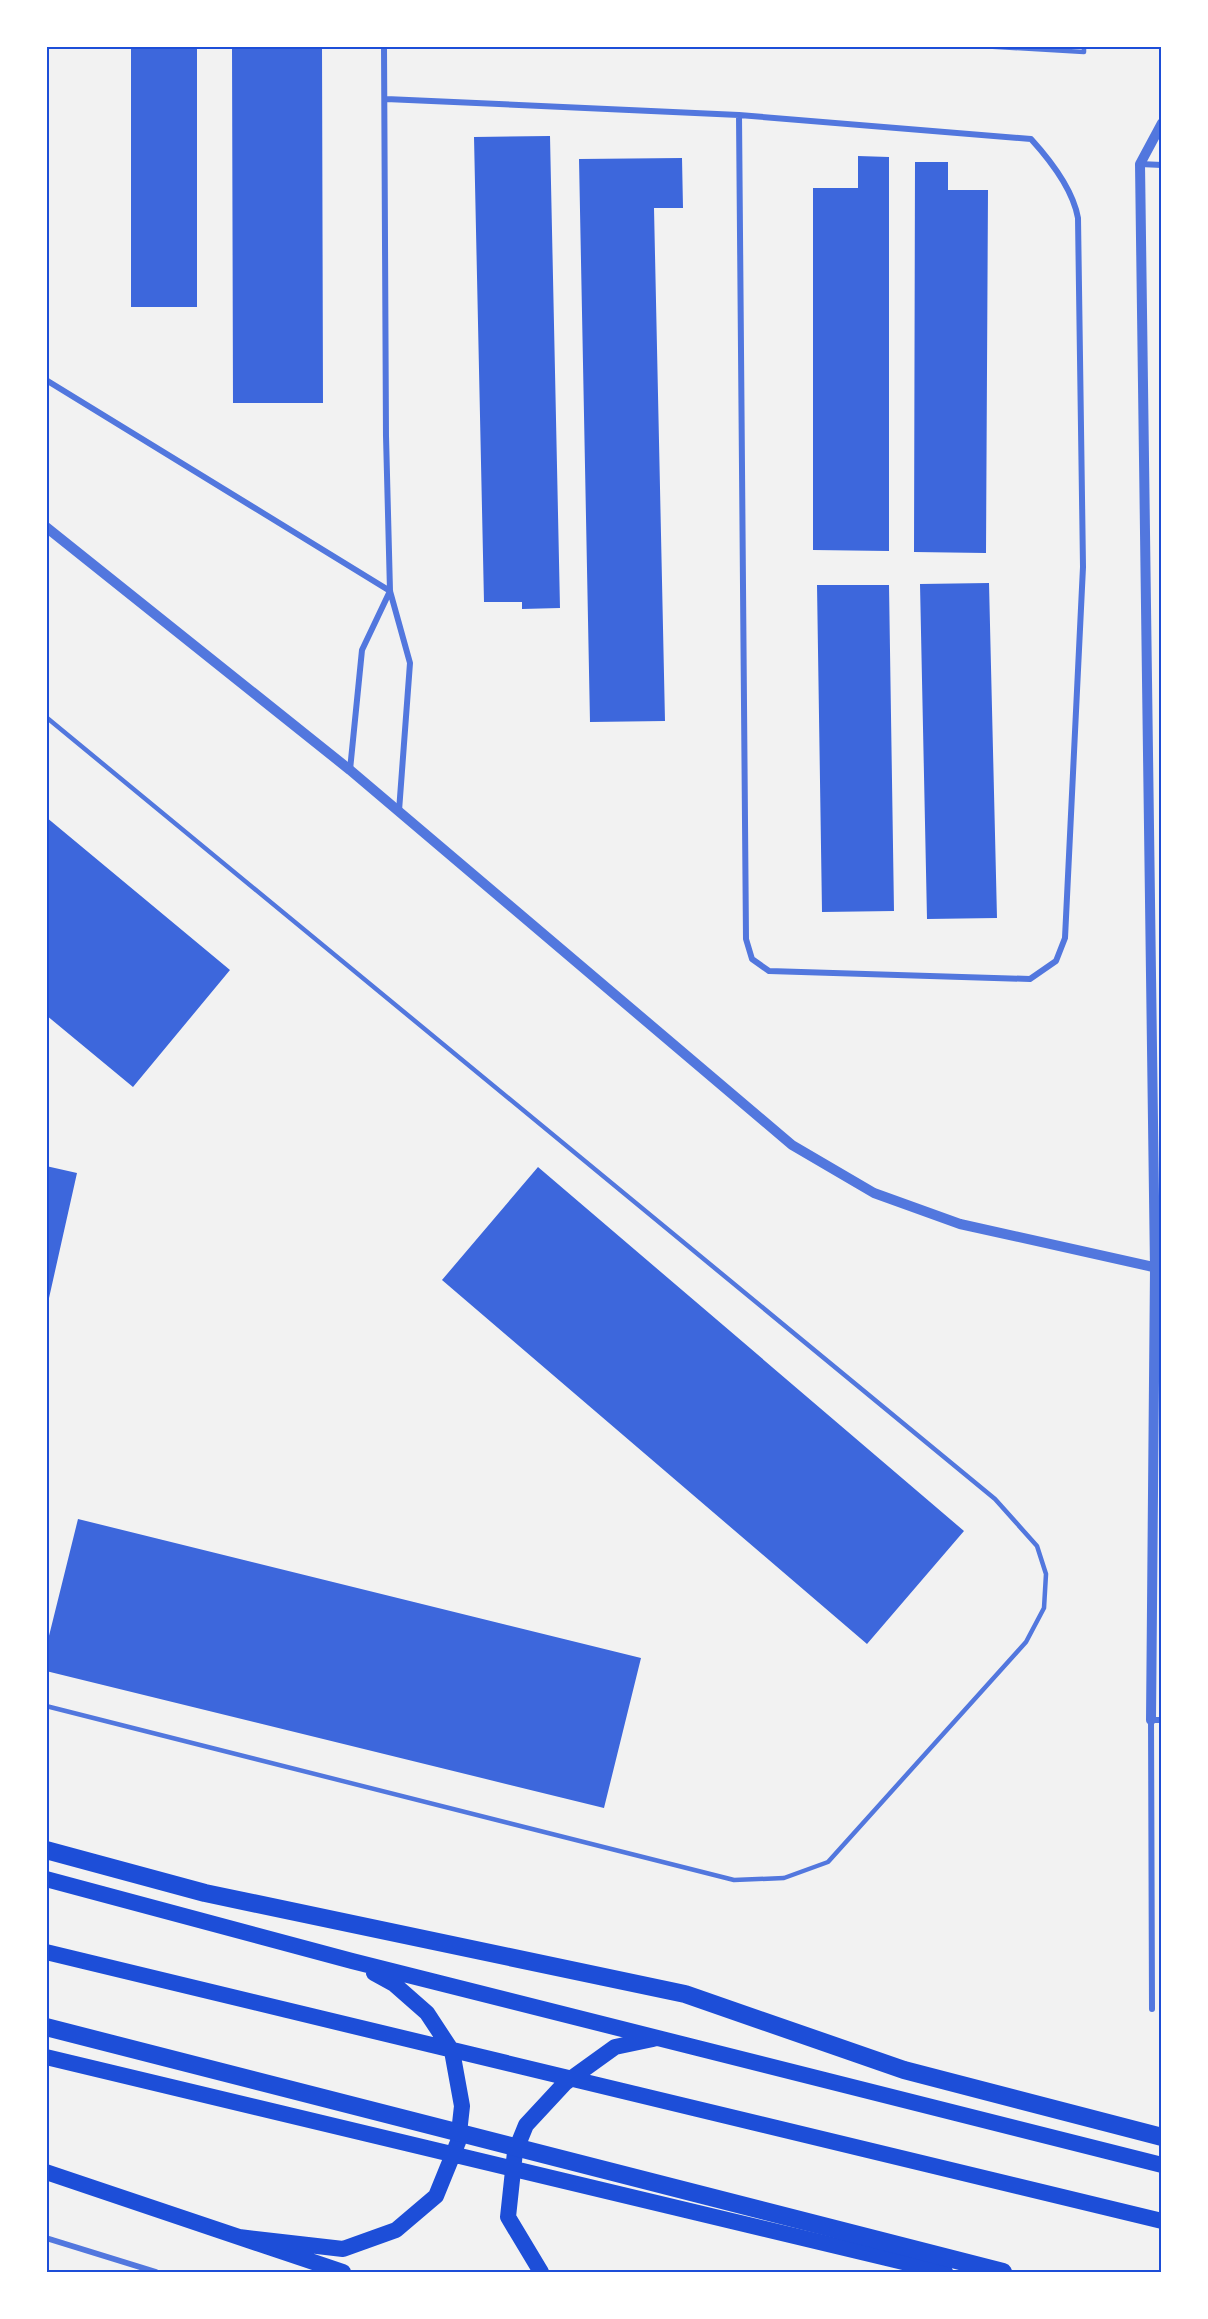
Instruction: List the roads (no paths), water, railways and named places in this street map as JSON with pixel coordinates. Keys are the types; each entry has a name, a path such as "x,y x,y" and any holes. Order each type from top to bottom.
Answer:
{"highway":[{"path":"46,1850 205,1893 686,1994 904,2070 1161,2137"},
{"path":"46,1879 352,1961 1161,2164"},
{"path":"46,1952 1161,2222"},
{"path":"239,2237 343,2248 396,2230 436,2196 458,2142 462,2106 452,2051 427,2013 394,1984 352,1961"},
{"path":"46,2027 1003,2272"},
{"path":"541,2272 508,2217 515,2152 526,2125 566,2083 615,2047 657,2038"},
{"path":"46,2058 945,2272"},
{"path":"46,2172 343,2272"}],"street":[{"path":"384,46 386,436 390,591 410,663 399,812"},
{"path":"386,99 739,115 1031,139 1075,202 1078,218 1083,567 1065,938 1056,961 1030,979 769,971 752,959 746,939 739,115"},
{"path":"1152,2009 1158,1269 1140,164 1161,123"},
{"path":"1140,164 1161,165"},
{"path":"46,380 390,591"},
{"path":"46,527 350,770 792,1145 874,1193 960,1224 1158,1269"},
{"path":"350,770 362,650 390,591"},
{"path":"46,2238 156,2272"}],"lane":[{"path":"980,46 1083,52 1084,46"},
{"path":"46,717 995,1499 1037,1546 1046,1574 1044,1608 1026,1642 828,1862 784,1878 734,1880 46,1706"}]}
